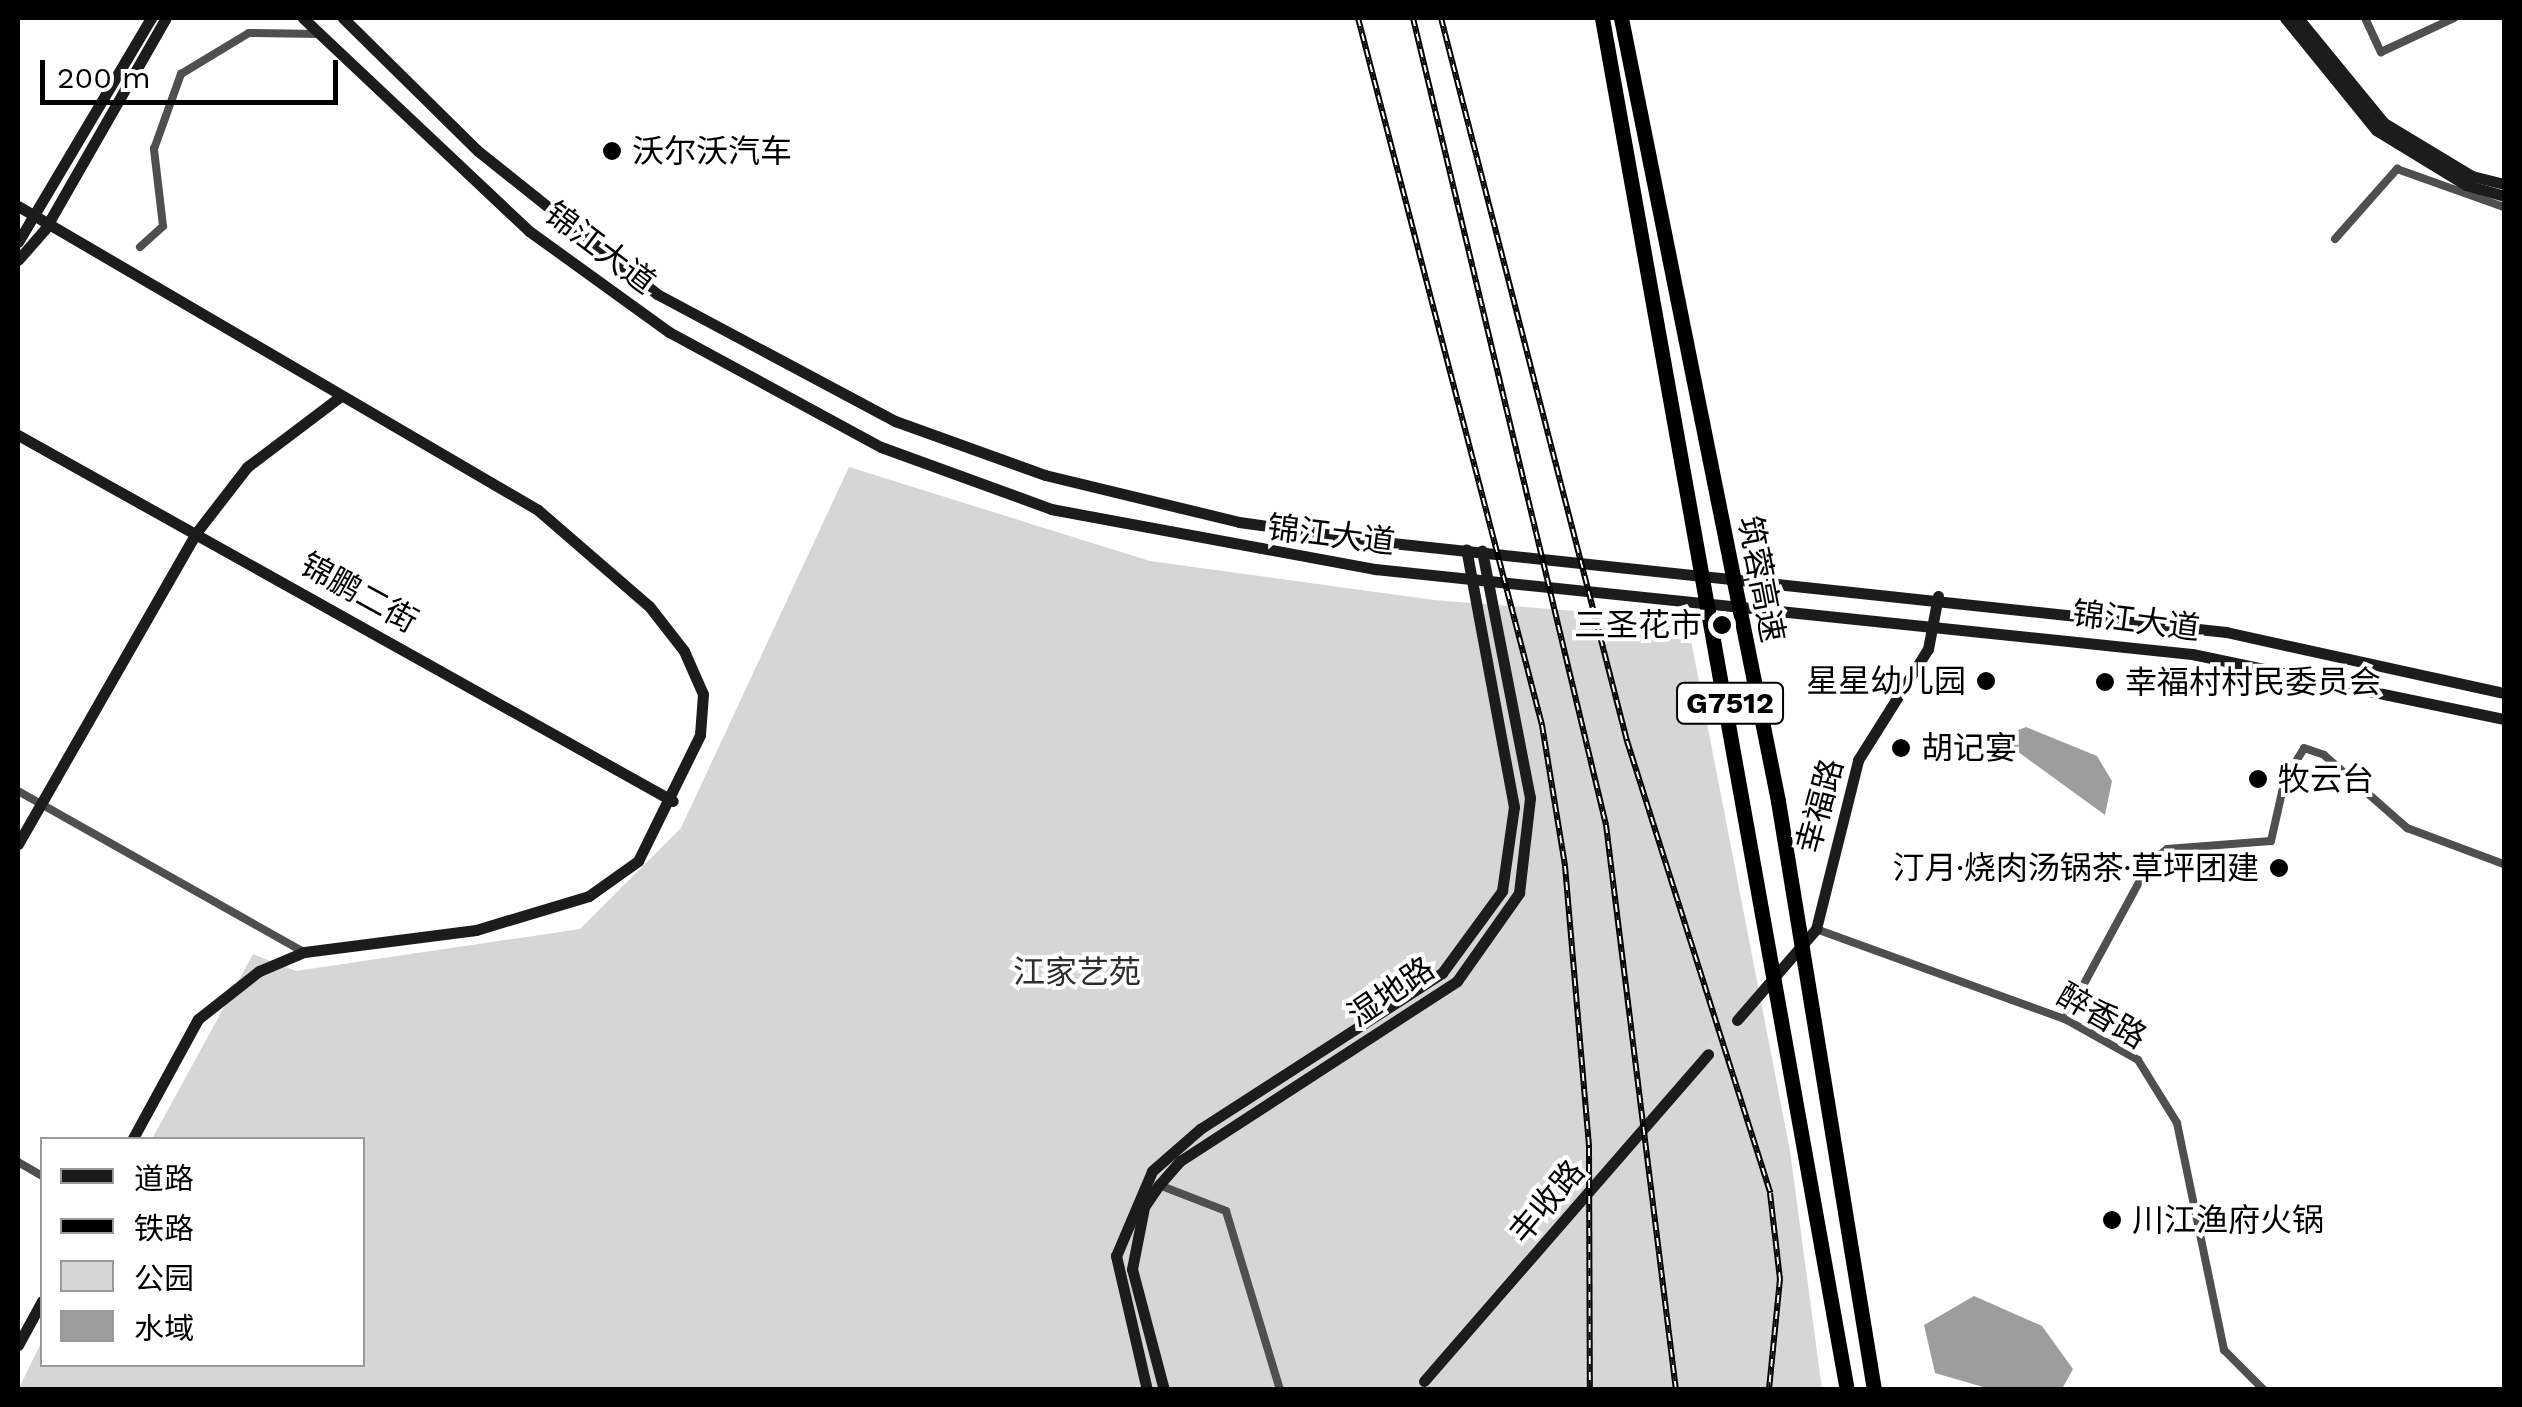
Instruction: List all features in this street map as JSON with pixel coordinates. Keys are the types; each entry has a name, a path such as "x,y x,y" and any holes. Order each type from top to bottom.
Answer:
{"highway":[{"name":"筑蓉高速","path":"1602,18 1847,1390"},
{"name":"筑蓉高速","path":"1622,18 1778,801 1874,1390"}],"street":[{"path":"18,242 39,226 151,18"},
{"path":"18,260 166,18"},
{"name":"锦江大道","path":"303,18 582,273 718,361 881,447 974,484 1153,535 1470,578 2262,664 2504,720"},
{"name":"锦江大道","path":"343,18 596,250 704,323 895,421 1138,501 1466,550 1938,596 2281,641 2504,693"},
{"path":"2286,18 2376,130 2466,185 2504,196"},
{"path":"2298,18 2384,123 2472,176 2504,184"},
{"path":"2365,18 2381,52 2454,18"},
{"path":"140,247 163,226 154,149 181,74 249,34 320,34"},
{"path":"2335,239 2397,169 2504,207"},
{"path":"18,206 39,226 538,510 648,606 684,650 702,694 700,734 673,802 638,861 588,896 476,930 304,952 259,971 198,1020 134,1137"},
{"path":"18,844 196,533 246,467 341,396"},
{"name":"锦鹏二街","path":"18,435 673,802"},
{"name":"湿地路","path":"1146,1390 1116,1256 1156,1182 1200,1129 1358,1029 1458,958 1505,878 1514,807 1466,550"},
{"name":"湿地路","path":"1164,1390 1132,1269 1144,1207 1156,1182 1180,1161 1366,1042 1475,965 1526,873 1530,798 1482,551"},
{"name":"幸福路","path":"1816,928 1858,760 1928,649 1938,596"},
{"path":"2065,1019 2150,862 2166,849 2271,840 2285,778 2304,748 2324,755 2407,828 2504,864"},
{"path":"18,791 304,952"},
{"path":"1737,1020 1816,928"},
{"name":"醉香路","path":"1816,928 2065,1019 2138,1060 2170,1100 2224,1350 2264,1390"},
{"path":"1358,1029 1366,1042"},
{"name":"丰收路","path":"1424,1381 1708,1054"},
{"path":"18,1162 40,1175"},
{"path":"1156,1182 1226,1211 1280,1390"},
{"path":"18,1345 40,1304"}],"green space":[{"name":"江家艺苑","path":"849,467 1150,561 1434,600 1687,620 1790,1151 1822,1389 18,1390 40,1345 40,1367 365,1367 365,1137 153,1137 253,954 296,971 580,929 681,828"}],"water":[{"path":"2026,727 2097,756 2112,781 2105,815 1999,738"},
{"path":"1974,1296 2042,1326 2073,1369 2062,1389 1990,1389 1935,1373 1924,1325"}],"tunnel":[{"path":"1708,1054 1737,1020"}],"railway":[{"path":"1358,18 1542,725 1565,866 1589,1148 1590,1390"},
{"path":"1413,18 1606,825 1676,1390"},
{"path":"1441,18 1627,741 1770,1193 1780,1279 1769,1390"}],"place":[{"name":"沃尔沃汽车","path":"612,151"},
{"name":"三圣花市","path":"1722,625"},
{"name":"星星幼儿园","path":"1986,681"},
{"name":"幸福村村民委员会","path":"2105,682"},
{"name":"胡记宴","path":"1901,748"},
{"name":"牧云台","path":"2258,779"},
{"name":"汀月·烧肉汤锅茶·草坪团建","path":"2279,868"},
{"name":"川江渔府火锅","path":"2112,1220"}]}
